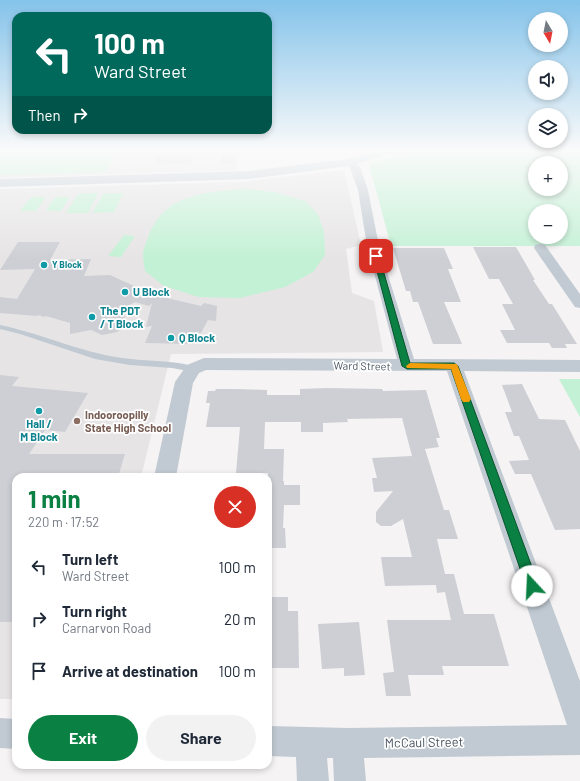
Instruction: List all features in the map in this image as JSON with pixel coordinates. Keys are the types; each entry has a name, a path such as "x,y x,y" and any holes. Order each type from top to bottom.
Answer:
{"street":[{"path":"361,186 373,246 407,366"},
{"path":"540,248 580,304"},
{"name":"Ward Street","path":"193,369 204,364 580,366"},
{"path":"454,366 580,721"},
{"path":"166,473 184,382 193,369"},
{"path":"0,734 12,734"},
{"name":"McCaul Street","path":"272,741 348,743 580,740"},
{"path":"311,742 313,781"},
{"path":"348,743 350,781"}],"lane":[{"path":"0,327 22,332 94,356 130,362 172,365 193,369"}],"shaded area":[{"name":"Indooroopilly State High School","path":"88,186 348,186 361,245 346,249 352,293 374,301 383,352 171,354 142,473 12,473 12,699 0,699 0,189"}],"green space":[{"path":"375,186 528,186 528,196 568,196 568,186 580,186 580,246 391,246"},
{"path":"248,189 275,192 305,201 318,214 324,232 325,255 313,272 285,287 240,298 199,297 164,286 145,271 143,254 144,247 155,223 164,212 176,203 189,197 218,191"},
{"path":"98,193 88,213 66,213 78,194"},
{"path":"123,193 114,212 92,213 103,194"},
{"path":"31,197 46,197 36,211 20,211"},
{"path":"55,197 70,197 61,211 46,211"},
{"path":"124,235 135,236 121,257 108,256"},
{"path":"559,379 580,379 580,417"}],"building":[{"path":"18,242 60,242 50,260 91,259 84,276 110,275 154,295 201,306 204,303 217,306 216,321 208,320 201,333 196,332 193,344 145,343 152,326 146,327 152,303 149,306 135,302 124,308 126,325 117,332 102,335 91,330 70,334 70,323 46,316 0,313 0,297 17,299 35,269 0,270"},
{"path":"473,247 516,247 535,280 533,280 549,304 552,304 577,344 565,344 567,348 552,348 549,343 507,343 500,330 515,330 502,304 513,304 499,279 489,279"},
{"path":"393,248 444,248 453,269 448,269 461,302 444,302 462,344 433,344 418,302 413,302 410,291 406,291"},
{"path":"0,375 19,377 12,386 88,393 65,432 45,430 29,454 125,454 119,473 12,473 12,622 0,622"},
{"path":"522,384 539,419 565,420 580,451 580,529 555,530 531,474 515,474 509,461 529,460 519,436 514,436 505,412 512,412 502,385"},
{"path":"216,389 267,390 267,395 300,395 300,389 382,389 383,391 426,390 440,438 436,438 439,447 425,449 444,510 449,510 458,539 437,539 445,574 454,574 464,614 494,614 509,666 442,666 444,675 408,675 411,696 386,696 383,673 394,672 387,620 451,620 445,592 437,593 436,585 385,586 381,557 412,557 403,519 391,526 381,526 376,522 376,512 393,491 374,492 372,478 377,478 372,458 412,456 402,418 347,419 348,422 323,423 323,432 301,432 301,422 265,422 264,449 284,449 284,485 300,485 300,505 284,505 283,528 285,528 286,548 272,548 272,473 236,473 240,427 206,427 210,403 206,403 208,391 215,391"},
{"path":"272,597 288,597 288,611 298,611 299,668 272,668"},
{"path":"359,622 365,675 344,676 344,668 322,669 318,624"}],"slow traffic":[{"path":"410,366 454,366 466,399"}],"place":[{"name":"Y Block","path":"44,265"},
{"name":"U Block","path":"125,292"},
{"name":"The PDT / T Block","path":"92,317"},
{"name":"Q Block","path":"171,338"},
{"name":"Hall / M Block","path":"39,411"},
{"name":"Indooroopilly State High School","path":"77,421"}],"route":[{"path":"376,256 407,366 454,366 532,586"}]}
